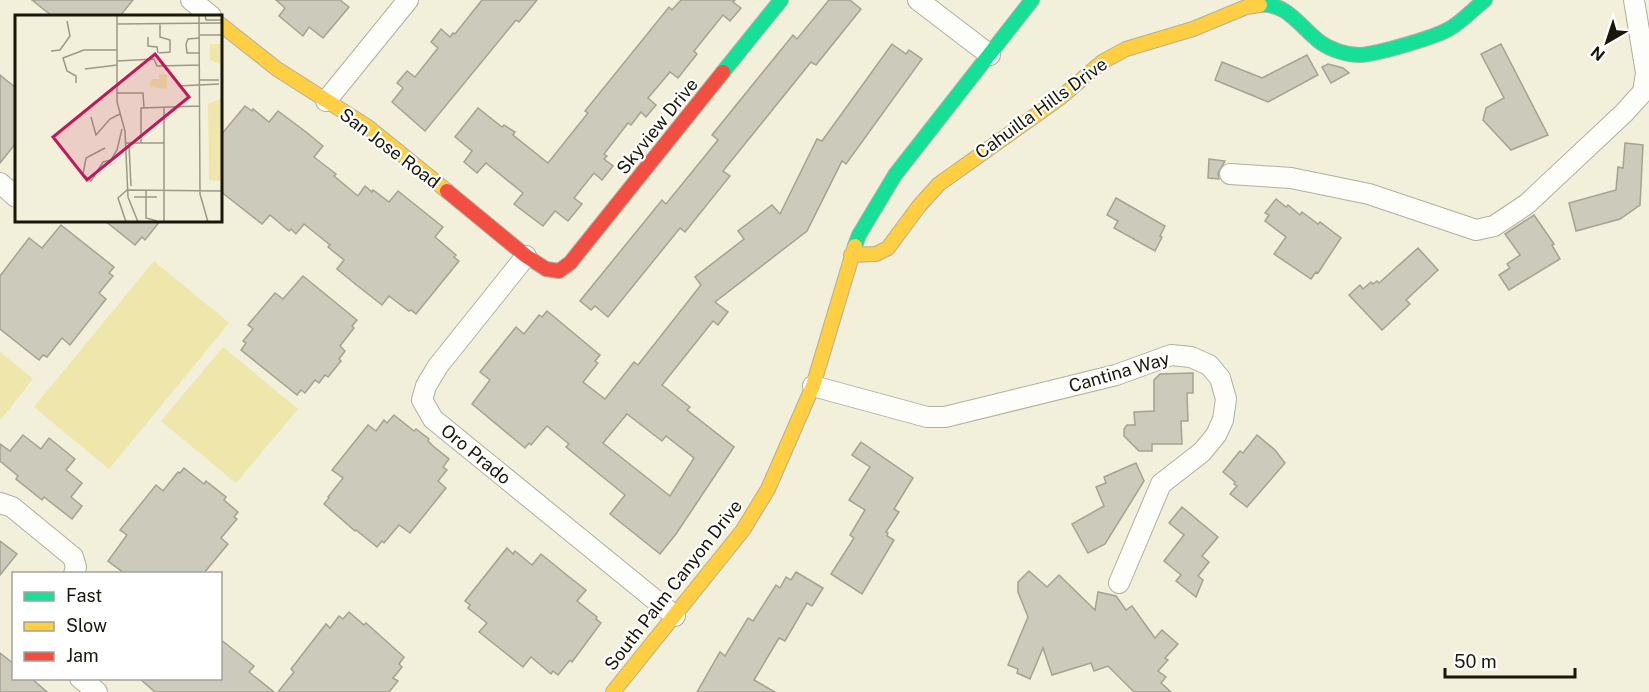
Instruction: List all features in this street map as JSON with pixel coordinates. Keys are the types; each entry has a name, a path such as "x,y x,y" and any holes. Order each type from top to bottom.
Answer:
{"street":[{"path":"191,0 210,15"},
{"path":"326,101 408,0"},
{"name":"Skyview Drive","path":"559,271 570,263 781,0"},
{"path":"918,0 990,55"},
{"name":"South Palm Canyon Drive","path":"612,692 743,530 768,489 813,386 851,255 860,235 895,175 1032,0"},
{"name":"Cahuilla Hills Drive","path":"851,255 876,254 888,248 919,206 939,184 1052,104 1102,62 1126,49 1193,29 1246,7 1269,4 1285,10 1321,43 1340,52 1360,55 1411,43 1449,28 1485,0"},
{"path":"1230,174 1291,178 1369,194 1476,231 1494,226 1527,204 1646,92 1646,73 1634,0"},
{"name":"San Jose Road","path":"222,26 277,69 368,127 526,256 546,269 559,271"},
{"path":"0,183 15,196"},
{"name":"Oro Prado","path":"526,256 438,366 426,386 422,400 433,419 675,616"},
{"name":"Cantina Way","path":"813,386 927,417 945,417 1116,375 1171,355 1191,357 1209,365 1220,378 1226,399 1223,420 1216,435 1202,452 1161,484 1119,583"},
{"path":"0,503 12,507 73,557 76,567 74,572"},
{"path":"82,680 97,692"}],"shaded area":[{"path":"154,261 229,323 109,469 34,407"},
{"path":"223,347 298,409 236,483 161,421"},
{"path":"0,352 33,379 0,420"}],"building":[{"path":"32,0 133,0 121,15 51,15"},
{"path":"276,0 340,0 349,7 323,38 309,27 303,36 279,16 285,8"},
{"path":"482,0 537,0 519,22 516,20 425,131 392,102 403,88 397,83 407,71 415,77 438,48 431,42 441,29 450,37 453,33 455,34"},
{"path":"681,0 735,0 733,2 741,8 730,21 723,15 694,51 697,54 678,78 670,72 648,98 656,105 646,117 641,112 631,125 628,123 604,154 607,156 604,159 613,166 602,180 594,173 574,198 582,204 568,221 555,211 543,226 514,204 523,193 486,163 477,173 464,162 472,151 455,137 478,108 502,127 504,125 515,132 513,135 548,163 588,113 585,111 669,7 672,10"},
{"path":"829,0 850,0 861,9 816,65 811,62 723,171 730,176 685,232 680,228 608,317 595,306 591,310 580,301 662,200 666,204 718,140 712,135 793,35 797,39"},
{"path":"892,44 906,54 909,50 922,59 846,164 842,161 807,231 715,302 728,312 718,325 713,321 662,385 690,407 687,410 734,447 660,554 610,514 625,495 566,447 569,444 547,426 531,445 529,443 525,448 472,404 490,380 480,372 516,327 524,334 539,315 542,317 547,311 600,355 595,361 598,363 583,382 605,399 634,362 638,365 701,285 695,277 744,239 738,231 772,205 780,214 817,139 822,141","holes":["627,414 662,441 666,436 694,458 670,496 603,443"]},
{"path":"1501,44 1548,135 1511,150 1483,120 1486,108 1504,98 1481,54"},
{"path":"1307,55 1318,75 1268,102 1215,80 1222,62 1262,78"},
{"path":"1328,64 1343,68 1349,73 1331,83 1322,67"},
{"path":"0,75 15,87 15,144 0,163"},
{"path":"245,106 252,111 253,109 269,122 278,111 323,146 314,157 336,174 334,176 358,196 365,186 389,202 398,191 443,227 435,237 456,255 454,257 459,261 416,314 389,296 382,305 337,269 344,260 304,224 296,234 270,215 262,224 222,193 222,134"},
{"path":"1625,143 1643,145 1640,205 1620,219 1576,231 1569,203 1616,190 1618,167 1623,168"},
{"path":"1209,159 1225,161 1218,173 1219,179 1208,178"},
{"path":"1116,198 1165,226 1155,251 1114,228 1118,221 1107,215"},
{"path":"1276,199 1300,215 1302,212 1318,224 1320,222 1341,238 1318,273 1316,272 1311,279 1274,254 1286,237 1265,221 1269,215 1265,213"},
{"path":"1534,215 1554,244 1552,245 1560,259 1509,290 1499,275 1510,268 1507,264 1520,255 1505,234"},
{"path":"106,222 159,222 145,240 142,237 135,245"},
{"path":"61,225 114,267 109,273 113,276 99,293 106,299 70,345 62,338 47,357 43,355 39,360 0,329 0,276 29,238 42,248"},
{"path":"1418,248 1438,270 1406,300 1410,304 1382,330 1349,295 1360,285 1363,289 1371,282 1379,283"},
{"path":"303,276 357,320 352,326 354,328 340,346 345,351 339,359 341,361 328,377 325,375 319,383 315,380 305,393 301,390 297,395 241,350 246,343 243,341 253,329 248,325 275,293 283,299"},
{"path":"1193,373 1193,393 1187,393 1188,421 1181,421 1182,444 1152,444 1152,451 1139,451 1124,436 1124,429 1127,425 1135,425 1134,412 1154,411 1154,380 1160,374"},
{"path":"394,415 414,431 416,429 429,439 428,441 433,446 449,459 443,467 447,470 438,481 446,488 410,533 399,525 384,543 382,541 377,547 324,504 343,478 332,470 368,425 376,431 384,420 387,423"},
{"path":"23,435 41,449 49,438 75,459 66,470 82,483 71,497 82,506 72,519 44,497 42,500 16,479 18,476 0,461 0,444 10,451"},
{"path":"1257,435 1275,450 1285,463 1247,507 1230,494 1237,486 1223,472 1240,451 1243,453"},
{"path":"861,442 913,478 894,509 899,512 886,532 887,536 894,540 862,594 831,574 854,538 850,535 865,510 849,500 870,467 852,455"},
{"path":"1136,463 1144,481 1105,544 1088,553 1072,524 1104,506 1096,487 1106,483 1104,477"},
{"path":"184,468 204,484 206,481 226,497 224,500 238,512 234,517 237,519 221,538 228,544 205,572 123,572 108,561 127,535 120,530 156,485 163,491 178,472 180,473"},
{"path":"1182,507 1218,537 1202,556 1209,562 1198,576 1203,580 1196,597 1176,581 1181,575 1164,561 1184,535 1169,523"},
{"path":"0,541 17,554 0,575"},
{"path":"507,548 513,554 515,551 532,565 541,554 586,590 577,601 601,623 572,662 570,660 558,675 553,671 551,674 531,657 523,667 479,632 487,623 468,608 470,605 465,601"},
{"path":"1029,571 1047,587 1059,575 1095,610 1098,592 1116,596 1126,610 1132,606 1155,638 1162,630 1178,644 1165,658 1168,660 1158,671 1166,677 1161,683 1171,692 1134,692 1108,666 1094,671 1091,663 1052,675 1043,648 1030,679 1017,673 1018,669 1008,665 1028,617 1018,592 1018,582"},
{"path":"796,572 823,588 812,606 807,603 785,641 779,638 754,680 775,692 697,692 720,652 725,656 748,618 753,621 776,585 780,588 786,577 791,580"},
{"path":"349,612 364,625 366,623 404,657 399,664 402,667 393,678 398,681 389,692 278,692 294,672 291,669 326,624 330,628 339,616 343,619"},
{"path":"222,641 254,666 249,672 274,692 155,692 141,680 222,680"},
{"path":"0,653 12,662 12,680 33,680 47,692 0,692"}],"traffic: fast":[{"path":"723,72 781,0"},
{"path":"855,246 859,235 895,175 1032,0"},
{"path":"1260,5 1270,5 1286,12 1320,42 1329,47 1345,53 1360,55 1391,49 1441,33 1458,23 1485,0"}],"traffic: slow":[{"path":"851,255 876,254 888,248 919,206 939,184 1060,98 1102,62 1126,49 1193,29 1246,7 1260,5"},
{"path":"222,26 277,69 368,127 447,191"},
{"path":"613,692 743,530 768,489 813,386 855,246"}],"traffic: jam":[{"path":"447,191 526,256 546,269 559,271 570,263 723,72"}]}
